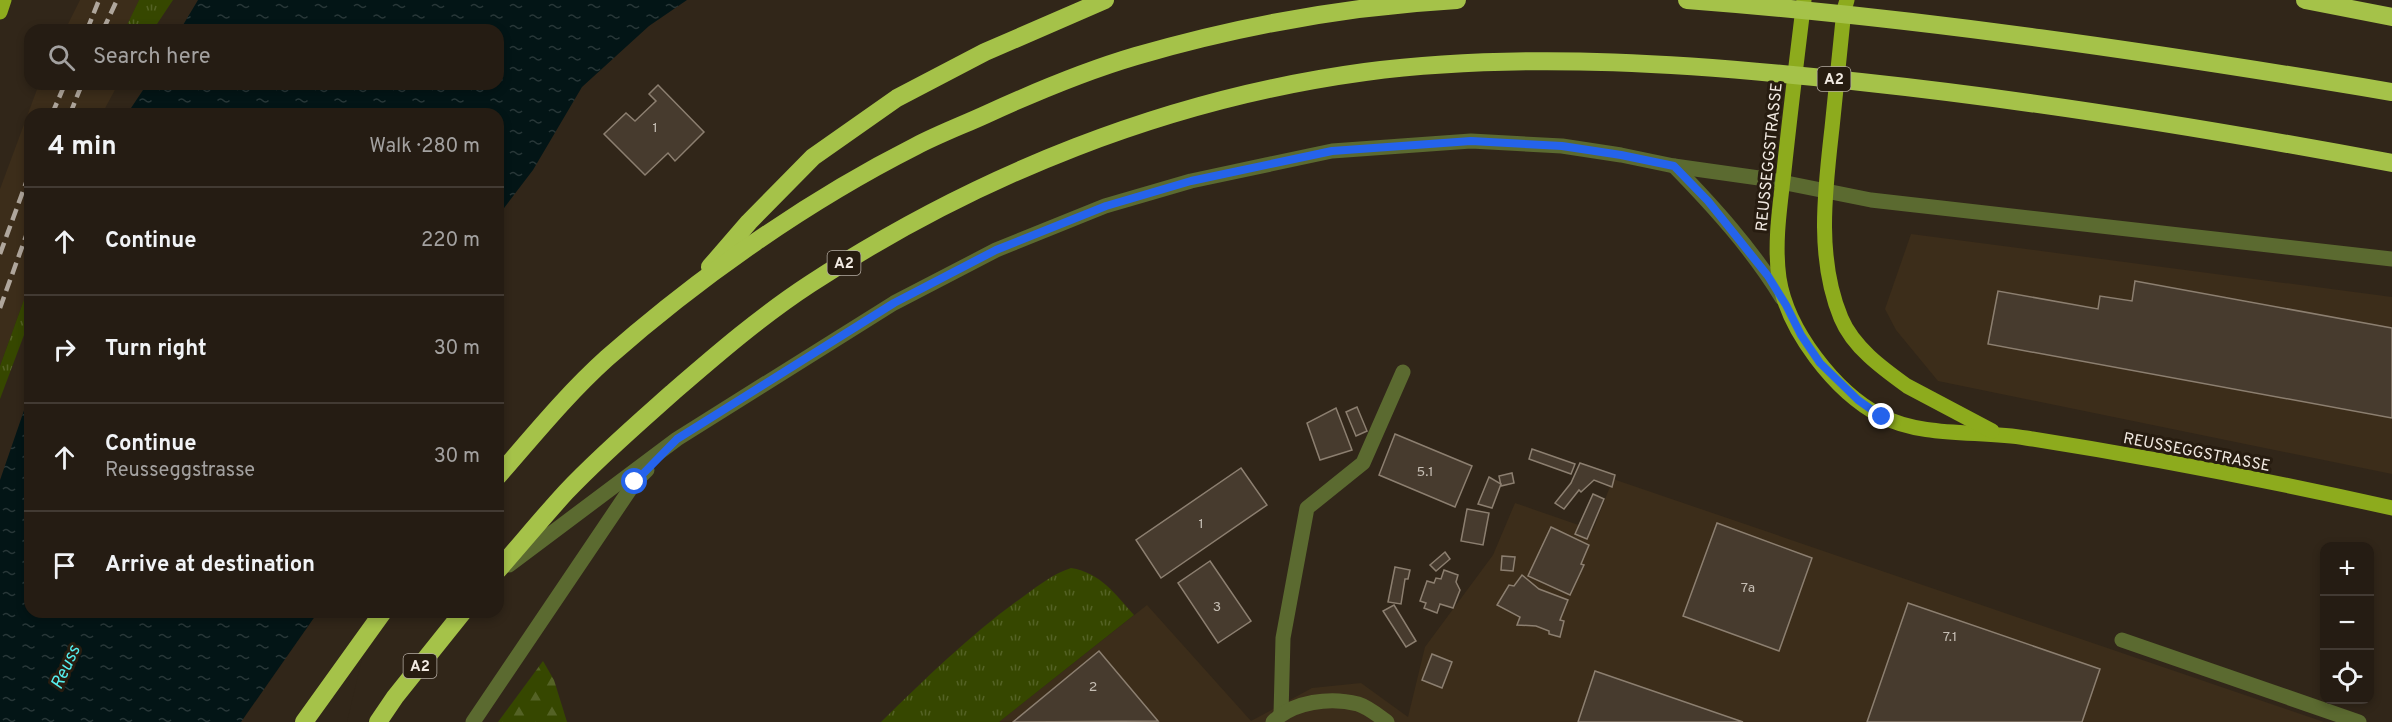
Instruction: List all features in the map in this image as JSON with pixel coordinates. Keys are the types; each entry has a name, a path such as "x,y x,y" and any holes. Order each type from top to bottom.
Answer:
{"highway":[{"path":"695,284 749,222 813,158 897,98 985,52 1105,0"},
{"path":"504,469 545,421 605,360 695,284 830,194 917,146 1035,92 1135,56 1255,27 1410,3 1457,0"},
{"path":"1687,0 1922,21 2217,63 2392,92"},
{"path":"2306,0 2392,17"},
{"name":"A2","path":"504,564 568,491 632,429 728,344 808,285 921,217 1006,175 1092,140 1272,89 1366,72 1459,64 1563,63 1739,69 1925,89 2099,113 2392,163"},
{"path":"304,722 379,618"},
{"name":"A2","path":"378,722 395,697 459,618"}],"main road":[{"path":"0,12 4,0"},
{"name":"REUSSEGGSTRASSE","path":"1804,0 1783,182 1778,241 1779,278 1786,305 1801,335 1820,363 1837,382 1870,410 1882,417 1909,426 1941,431 1995,433 2091,448 2392,508"},
{"name":"REUSSEGGSTRASSE","path":"1845,3 1825,191 1824,221 1831,286 1841,319 1852,338 1874,361 1907,386 1995,433"}],"street":[{"path":"504,567 677,439 894,303 996,250 1106,206 1191,181 1332,151 1471,141 1562,146 1783,182 1871,200 2392,259"},
{"path":"1674,166 1742,241 1786,305"},
{"path":"1387,722 1359,705 1314,701 1277,718 1283,638 1307,508 1363,463 1403,372"},
{"path":"473,722 635,482 677,439"},
{"path":"2122,640 2359,722"}],"shaded area":[{"path":"80,0 139,0 128,24 68,24"},
{"path":"37,90 115,90 105,108 30,108"},
{"path":"24,124 24,300 0,366 0,189"},
{"path":"1911,234 2392,297 2392,474 1938,381 1896,330 1885,309"},
{"path":"1613,479 2324,722 999,722 1147,605 1251,721 1312,688 1361,683 1408,717 1425,647 1493,555 1515,503 1593,530"}],"green space":[{"path":"139,0 173,0 157,24 127,24"},
{"path":"24,300 24,335 0,399 0,366"},
{"path":"1071,568 1091,574 1114,592 1134,615 999,722 881,722 986,625 1041,584"},
{"path":"543,661 554,680 567,722 498,722"}],"water":[{"path":"198,0 687,0 649,26 582,87 533,170 504,208 504,108 131,108 143,90 504,90 504,24 184,24"},
{"name":"Reuss","path":"24,410 24,618 369,618 344,722 0,722 0,480"}],"pier":[{"path":"314,618 372,618 347,722 241,722"}],"building":[{"path":"658,85 704,132 675,161 668,153 645,175 604,134 626,113 635,121 656,101 649,94"},
{"path":"2135,281 2392,328 2392,418 1988,344 1998,291 2098,309 2100,296 2132,301"},
{"path":"1357,407 1367,431 1356,436 1346,412"},
{"path":"1336,408 1352,450 1320,460 1307,423"},
{"path":"1395,434 1472,466 1455,507 1379,475"},
{"path":"1532,449 1575,464 1571,474 1529,459"},
{"path":"1580,463 1615,475 1612,487 1594,480 1581,492 1579,490 1564,509 1555,503 1571,483"},
{"path":"1241,468 1267,505 1161,578 1136,540"},
{"path":"1512,473 1514,483 1501,486 1499,476"},
{"path":"1489,477 1501,484 1492,508 1478,504"},
{"path":"1593,494 1604,499 1587,539 1575,534"},
{"path":"1467,509 1489,513 1483,545 1461,541"},
{"path":"1717,523 1812,558 1779,651 1683,616"},
{"path":"1551,527 1589,545 1581,564 1584,565 1570,595 1528,576"},
{"path":"1445,552 1450,559 1436,571 1430,565"},
{"path":"1502,556 1515,557 1513,571 1501,570"},
{"path":"1210,561 1251,621 1218,643 1178,583"},
{"path":"1395,567 1410,570 1408,579 1405,579 1401,604 1388,602"},
{"path":"1444,570 1458,575 1456,582 1460,590 1453,608 1440,604 1437,613 1424,608 1426,603 1420,601 1427,581 1434,583 1436,578 1441,579"},
{"path":"1522,575 1539,589 1568,600 1560,620 1564,621 1560,637 1549,634 1549,631 1536,626 1517,625 1520,617 1497,605 1509,585 1514,586"},
{"path":"1908,603 2100,669 2082,722 1867,722"},
{"path":"1394,605 1416,641 1406,647 1383,611"},
{"path":"1099,651 1158,721 1013,722"},
{"path":"1432,654 1452,662 1442,688 1422,680"},
{"path":"1595,671 1743,722 1578,722"}],"railway":[{"path":"89,24 99,0"},
{"path":"106,24 117,0"},
{"path":"55,108 62,90"},
{"path":"72,108 80,90"},
{"path":"0,254 24,188"},
{"path":"0,308 24,242"}],"route":[{"path":"635,482 677,439 894,303 996,250 1106,206 1191,181 1332,151 1471,141 1562,146 1674,166 1708,201 1768,276 1801,335 1820,363 1837,382 1870,410 1882,417"}]}
